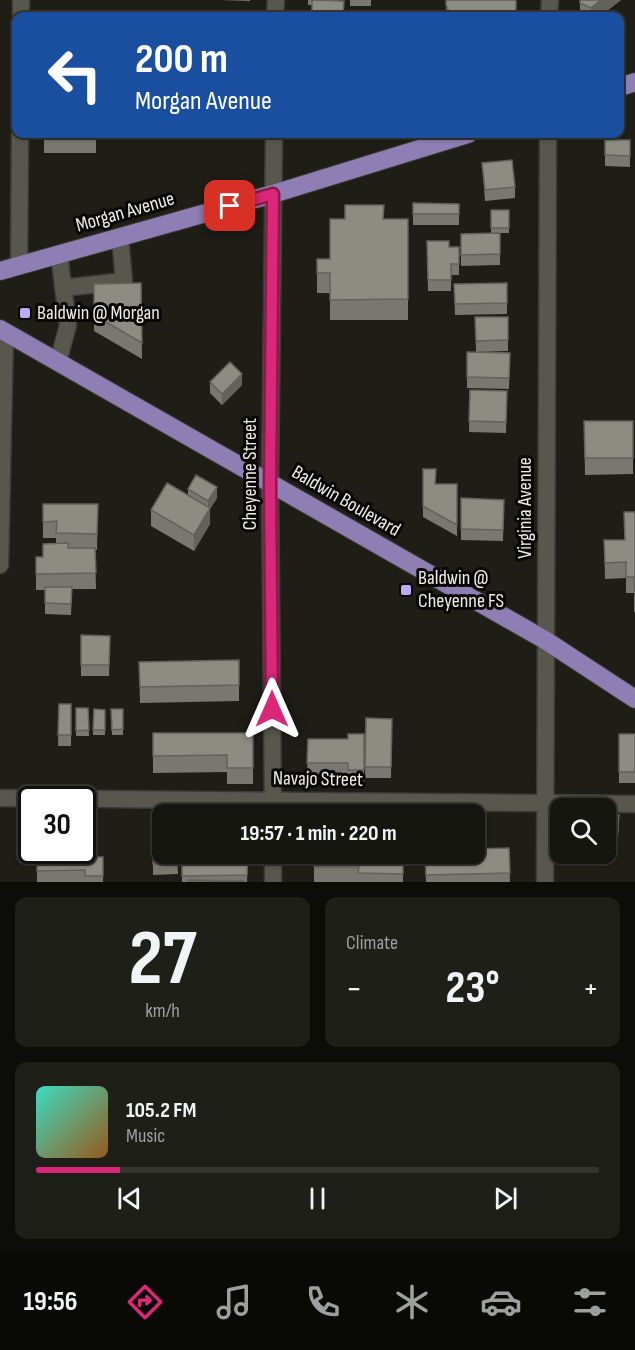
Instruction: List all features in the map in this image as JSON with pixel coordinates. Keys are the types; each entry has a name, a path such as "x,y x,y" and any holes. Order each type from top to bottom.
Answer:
{"main road":[{"name":"Morgan Avenue","path":"0,271 273,194 455,138"},
{"name":"Baldwin Boulevard","path":"2,331 545,640 635,699"}],"street":[{"path":"19,266 20,138"},
{"name":"Cheyenne Street","path":"273,804 270,483 274,138"},
{"name":"Virginia Avenue","path":"545,882 548,138"},
{"path":"63,288 124,281 120,237"},
{"path":"58,362 68,325 59,254"},
{"path":"0,565 2,331"},
{"name":"Navajo Street","path":"0,798 182,804"},
{"name":"Navajo Street","path":"477,804 635,804"},
{"path":"273,864 273,882"}],"building":[{"path":"312,0 344,1 343,12 312,12"},
{"path":"446,0 516,0 516,12 449,12"},
{"path":"580,0 601,0 591,8 580,3"},
{"path":"605,140 630,140 630,156 605,155"},
{"path":"512,160 515,187 485,190 482,163"},
{"path":"413,203 459,204 459,214 413,214"},
{"path":"345,205 384,205 383,219 408,219 408,299 330,300 330,273 317,273 317,259 330,259 330,219 345,219"},
{"path":"491,210 509,210 509,228 491,228"},
{"path":"500,233 500,254 461,255 461,234"},
{"path":"427,241 449,241 449,247 459,247 459,264 451,264 451,280 428,280"},
{"path":"141,283 142,343 94,315 94,284"},
{"path":"507,283 507,303 455,304 454,284"},
{"path":"475,317 508,317 508,340 476,341"},
{"path":"467,352 510,353 509,378 467,377"},
{"path":"230,362 242,374 222,394 210,382"},
{"path":"470,390 507,391 506,422 469,421"},
{"path":"584,421 633,421 633,458 585,458"},
{"path":"423,469 436,469 435,484 457,484 457,525 423,506"},
{"path":"196,475 217,487 208,501 188,489"},
{"path":"167,483 210,508 194,535 151,510"},
{"path":"461,498 504,500 503,530 461,529"},
{"path":"43,504 98,504 97,534 56,533 57,521 43,522"},
{"path":"624,512 635,512 635,596 634,577 626,577 626,562 605,563 604,540 625,540"},
{"path":"68,543 68,548 95,548 96,573 36,574 36,557 43,557 43,544"},
{"path":"45,587 72,587 71,604 45,603"},
{"path":"81,635 110,636 109,665 81,665"},
{"path":"239,660 239,685 140,687 139,662"},
{"path":"59,704 71,704 71,735 58,735"},
{"path":"76,708 88,708 89,730 76,731"},
{"path":"94,709 105,710 105,730 93,730"},
{"path":"111,709 123,709 123,729 112,730"},
{"path":"366,718 392,719 391,767 365,767"},
{"path":"153,733 253,733 253,768 227,768 227,755 153,756"},
{"path":"348,734 364,734 364,770 348,770 348,763 307,763 308,739 348,739"},
{"path":"619,734 635,734 635,772 619,772"},
{"path":"616,815 619,815 616,838"},
{"path":"509,848 510,873 426,875 425,864 485,864 485,849"},
{"path":"96,857 103,857 103,876 85,876 85,870 37,871 37,864 96,864"},
{"path":"182,864 248,864 247,875 182,876"},
{"path":"314,864 403,864 403,874 358,873 359,867 314,867"},
{"path":"188,880 244,881 244,882 188,882"}],"place":[{"name":"Baldwin @ Morgan","path":"25,313"},
{"name":"Baldwin @ Cheyenne FS","path":"406,590"}],"route":[{"path":"230,206 273,194 270,483 272,709"}]}
